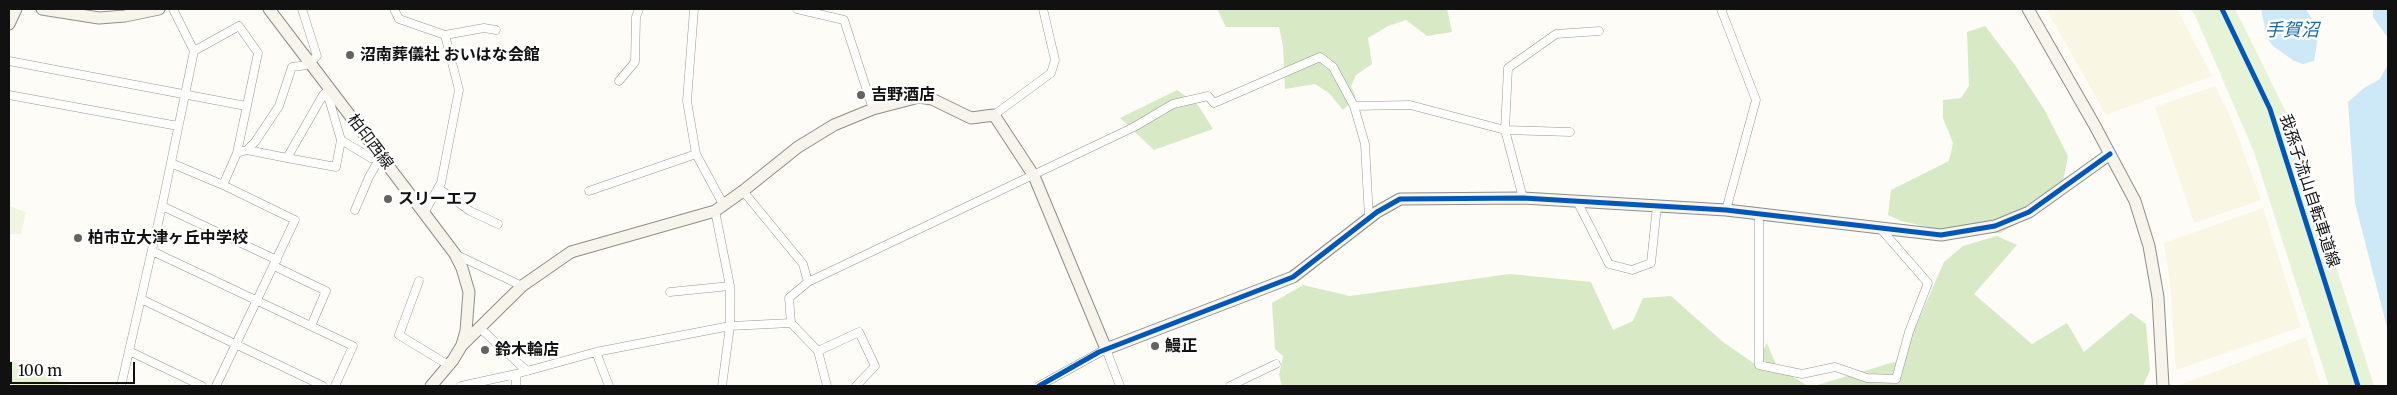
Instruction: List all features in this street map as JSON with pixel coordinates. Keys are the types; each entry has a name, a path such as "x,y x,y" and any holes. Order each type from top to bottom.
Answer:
{"street":[{"path":"9,24 16,9"},
{"path":"42,9 99,18 125,16 159,9"},
{"path":"121,386 162,206 194,51 173,9"},
{"name":"柏印西線","path":"269,9 310,62 327,92 381,156 455,254 469,292 468,319 462,345 450,366 431,386"},
{"path":"247,150 279,106 292,67 310,62 317,56 302,9"},
{"path":"394,9 399,19 446,35 484,28 496,30"},
{"path":"619,81 635,62 636,17 639,9"},
{"path":"694,9 687,101 696,154 719,207 730,286 730,326 722,386"},
{"path":"797,9 844,20 873,109"},
{"path":"462,345 481,329 522,286 571,252 719,207 743,191 798,147 834,125 873,109 919,97 932,99 971,118 994,115 1051,73 1055,60 1043,9"},
{"path":"1721,9 1756,100 1726,210"},
{"path":"2028,9 2135,201 2149,246 2158,297 2163,386"},
{"path":"194,51 239,26 258,52 237,152 223,185"},
{"path":"1523,198 1505,130 1508,68 1556,34 1599,31"},
{"path":"424,213 438,188 459,90 446,35"},
{"path":"827,386 818,351 791,323 789,298 808,282 1034,176 1134,127 1173,104 1208,96 1214,103 1320,57 1332,67 1354,106 1365,144 1369,218"},
{"path":"9,61 246,106"},
{"path":"237,152 247,150 336,167 340,140 327,92"},
{"path":"287,158 327,92"},
{"path":"9,95 178,126"},
{"path":"1354,106 1410,105 1505,130 1570,132"},
{"path":"994,115 1034,176 1120,386"},
{"path":"340,140 371,158 381,156"},
{"path":"589,191 696,154"},
{"path":"1039,386 1106,349 1293,277 1369,218 1400,199 1523,198 1726,210 1941,235 1994,226 2028,212 2110,154"},
{"path":"355,210 368,176 381,156"},
{"path":"171,163 223,185 295,220 216,386"},
{"path":"438,188 470,211 498,224"},
{"path":"743,191 803,264 808,282"},
{"path":"1576,201 1609,264 1632,270 1651,263 1657,206"},
{"path":"162,206 326,291 311,326"},
{"path":"1759,214 1759,365 1802,374 1836,367 1866,378 1896,379 1909,332 1928,283 1880,228"},
{"path":"152,251 353,346 334,386"},
{"path":"455,254 522,286"},
{"path":"419,281 399,335 450,366"},
{"path":"670,292 730,286"},
{"path":"140,299 323,386"},
{"path":"460,386 516,374 596,352 730,326 791,323"},
{"path":"481,329 527,371"},
{"path":"818,351 859,332 875,366 856,386"},
{"path":"129,351 202,386"},
{"path":"596,352 609,386"},
{"path":"1230,386 1276,364"},
{"path":"516,374 516,386"}],"shaded area":[{"path":"2046,9 2177,9 2212,76 2106,115"},
{"path":"2215,86 2232,120 2261,200 2194,223 2155,107"},
{"path":"2263,208 2301,327 2176,370 2170,283 2164,243"},
{"path":"2306,337 2321,386 2177,386"}],"green space":[{"path":"1217,9 1447,9 1452,32 1427,36 1406,20 1388,26 1368,38 1372,64 1356,75 1351,86 1356,97 1343,110 1329,93 1315,84 1285,89 1283,46 1279,27 1226,27"},
{"path":"2190,9 2235,9 2289,118 2374,386 2329,386 2254,152 2195,15"},
{"path":"1985,26 2015,65 2044,109 2068,156 2063,182 2042,210 2000,233 1946,231 1901,221 1888,215 1891,190 1949,161 1953,143 1943,118 1943,100 1961,98 1969,86 1967,32"},
{"path":"1177,90 1198,105 1213,129 1154,150 1120,118"},
{"path":"9,206 26,212 21,234 9,234"},
{"path":"1997,236 2017,245 1974,294 2032,344 2067,323 2084,352 2131,313 2146,324 2150,370 2143,386 1814,386 1901,360 1944,262 1963,246"},
{"path":"1510,274 1591,282 1613,330 1633,321 1643,298 1671,296 1723,342 1755,364 1767,343 1777,367 1808,386 1282,386 1279,375 1283,356 1275,349 1272,303 1303,285 1350,296"},
{"path":"9,360 71,386 10,386"}],"water":[{"name":"手賀沼","path":"2261,9 2306,9 2319,31 2314,61 2303,64 2294,61 2273,46 2267,38"},
{"path":"2373,9 2388,9 2388,38 2373,17"},
{"path":"2388,64 2388,331 2355,203 2348,102 2364,88 2380,79"}],"cycle path":[{"name":"我孫子流山自転車道線","path":"2222,9 2270,109 2358,386"},
{"path":"1039,386 1099,352 1293,277 1377,212 1400,199 1523,198 1726,210 1941,235 1995,226 2029,212 2110,154"}],"place":[{"name":"沼南葬儀社 おいはな会館","path":"350,55"},
{"name":"吉野酒店","path":"861,95"},
{"name":"スリーエフ","path":"388,199"},
{"name":"柏市立大津ヶ丘中学校","path":"78,238"},
{"name":"鰻正","path":"1155,346"},
{"name":"鈴木輪店","path":"485,350"}]}
